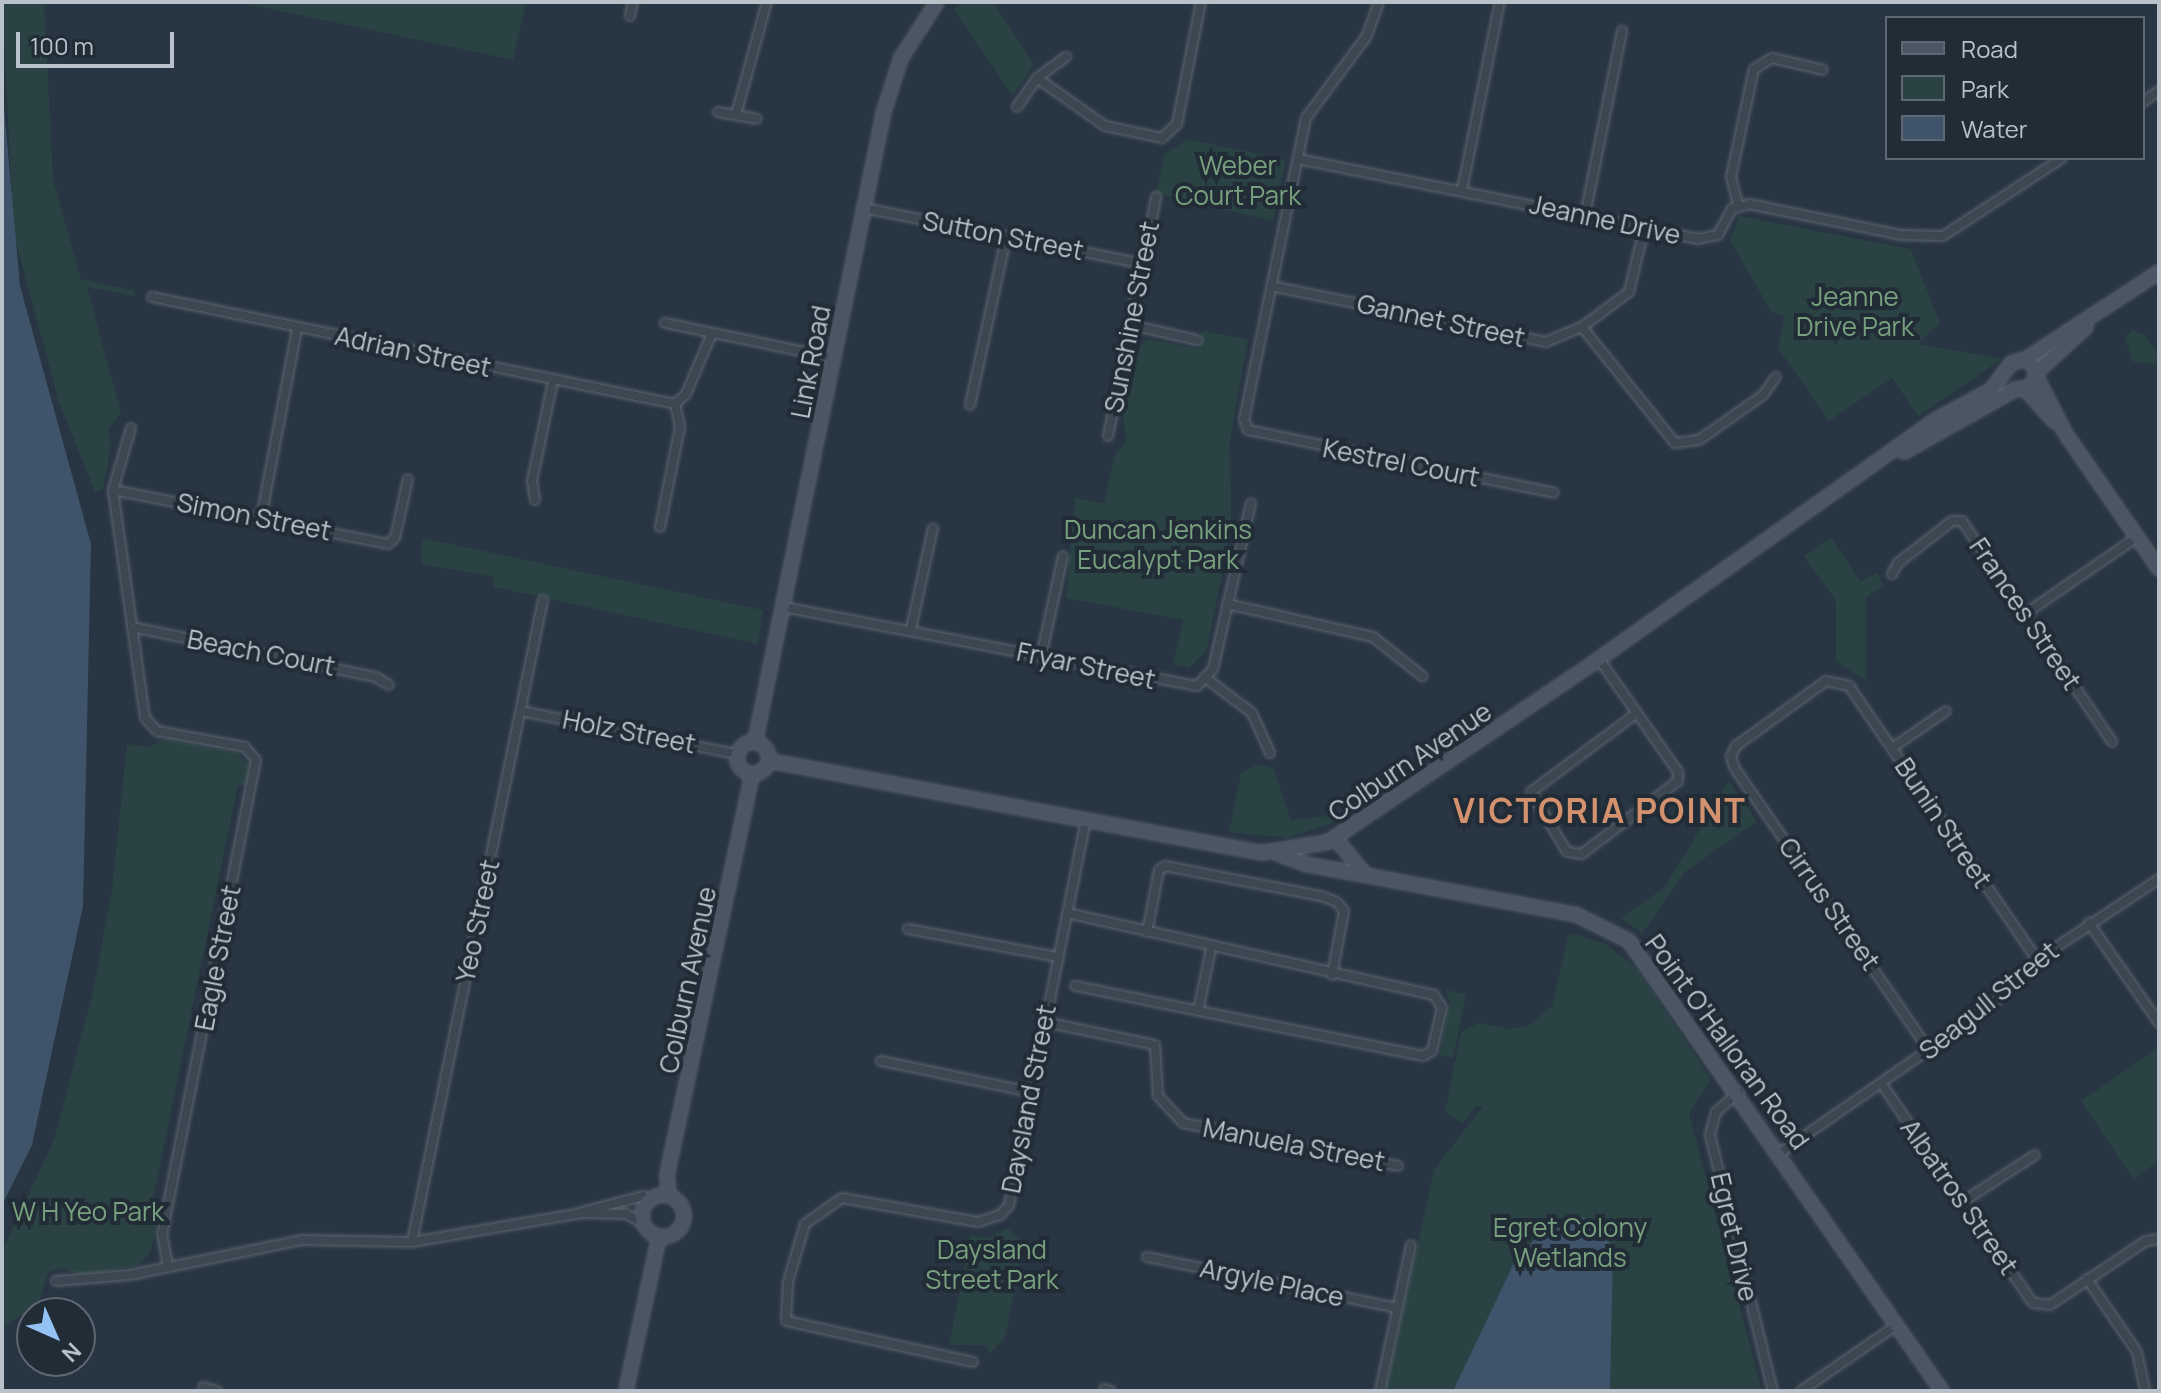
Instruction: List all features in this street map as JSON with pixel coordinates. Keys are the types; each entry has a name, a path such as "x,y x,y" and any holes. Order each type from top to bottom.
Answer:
{"main road":[{"name":"Link Road","path":"755,742 892,82 911,38 937,2"},
{"name":"Colburn Avenue","path":"770,761 1275,853 1336,839 1865,474 1932,422 1991,390 2011,363 2026,359 2159,272"},
{"name":"Colburn Avenue","path":"1865,474 2021,389 2109,306"},
{"path":"2026,359 2037,374 2065,433 2159,569"},
{"path":"2006,373 2065,433"},
{"path":"755,742 765,746 770,761 752,775 740,768 737,754 755,742"},
{"name":"Colburn Avenue","path":"669,1195 667,1175 752,775"},
{"path":"1336,839 1352,864 1367,874"},
{"name":"Point O'Halloran Road","path":"1275,853 1305,864 1577,915 1616,932 1643,956 1942,1391"},
{"path":"669,1195 683,1207 684,1220 678,1231 659,1237 643,1223 648,1201 669,1195"},
{"path":"626,1391 659,1237"}],"street":[{"path":"630,16 633,2"},
{"path":"736,115 767,2"},
{"path":"1037,78 1105,126 1162,138 1177,124 1201,2"},
{"path":"1271,286 1306,118 1366,37 1379,2"},
{"path":"1462,190 1500,2"},
{"path":"1585,215 1622,31"},
{"path":"1017,107 1037,78 1066,57"},
{"path":"1823,70 1772,58 1754,69 1731,177 1738,205 1902,235 1943,236 2058,160"},
{"path":"718,112 756,119"},
{"name":"Jeanne Drive","path":"1298,159 1644,229 1708,239 1718,235 1738,205"},
{"name":"Sunshine Street","path":"1108,436 1156,197"},
{"name":"Sutton Street","path":"864,208 1143,264"},
{"name":"Gannet Street","path":"1271,286 1535,340 1555,340 1582,327 1629,292 1644,229"},
{"path":"970,405 1006,238"},
{"name":"Kestrel Court","path":"1271,286 1244,419 1248,430 1554,493"},
{"name":"Adrian Street","path":"152,297 675,404"},
{"path":"665,323 834,358"},
{"path":"1131,325 1197,340"},
{"path":"1582,327 1675,443 1699,440 1763,395 1776,377"},
{"path":"261,518 297,329"},
{"path":"660,527 680,427 675,404 686,394 712,333"},
{"path":"535,500 532,481 553,381"},
{"path":"131,428 113,490 132,627"},
{"name":"Simon Street","path":"113,490 388,544 394,540 408,479"},
{"path":"1251,503 1207,679 1252,713 1270,753"},
{"name":"Frances Street","path":"1892,574 1898,563 1952,521 1962,521 2112,742"},
{"path":"911,629 933,528"},
{"path":"2025,614 2137,537"},
{"path":"1041,657 1063,556"},
{"name":"Yeo Street","path":"412,1242 543,600"},
{"path":"1227,604 1373,637 1422,676"},
{"name":"Fryar Street","path":"783,607 911,629 1189,687 1207,679"},
{"name":"Beach Court","path":"132,627 376,677 389,685"},
{"name":"Eagle Street","path":"132,627 150,727 245,747 256,760 162,1233 168,1267"},
{"path":"1599,659 1637,713 1678,772 1678,781 1582,854 1567,852 1531,792 1637,713"},
{"name":"Bunin Street","path":"1731,757 1736,746 1826,681 1849,686 2037,960"},
{"name":"Holz Street","path":"521,711 737,754"},
{"path":"1892,748 1946,711"},
{"name":"Cirrus Street","path":"1731,757 1929,1050"},
{"name":"Daysland Street","path":"973,1362 786,1321 782,1311 798,1238 813,1214 828,1203 857,1197 978,1222 1000,1215 1009,1205 1086,819"},
{"path":"1147,932 1159,870 1165,866 1321,896 1337,902 1344,911 1332,975"},
{"name":"Seagull Street","path":"1780,1153 1989,1008 2037,960 2159,879"},
{"path":"1067,913 1211,949 1434,995 1442,1008 1432,1051 1423,1056 1075,986"},
{"path":"2089,923 2159,1023"},
{"path":"908,929 1058,957"},
{"path":"1198,1011 1211,949"},
{"name":"Manuela Street","path":"1045,1022 1155,1045 1158,1096 1183,1123 1398,1166"},
{"path":"881,1061 1031,1092"},
{"name":"Albatros Street","path":"1881,1083 2033,1303 2041,1307 2087,1279"},
{"name":"Egret Drive","path":"1739,1092 1716,1112 1710,1135 1773,1391"},
{"path":"1961,1203 2035,1155"},
{"path":"56,1281 74,1283 302,1240 412,1242 581,1213 629,1199 648,1201"},
{"path":"581,1213 626,1214 643,1223"},
{"path":"2145,1391 2137,1352 2087,1279 2146,1241 2159,1239"},
{"path":"1380,1391 1411,1245"},
{"name":"Argyle Place","path":"1147,1257 1398,1308"},
{"path":"1801,1391 1898,1324"},
{"path":"203,1387 217,1391"}],"green space":[{"path":"2,2 44,2 53,179 81,279 135,291 134,296 87,287 121,413 108,429 111,447 103,489 95,492 59,402 14,235"},
{"path":"237,2 526,2 513,60"},
{"path":"963,2 993,2 1034,64 1013,96 954,10"},
{"name":"Weber Court Park","path":"1188,139 1286,160 1273,221 1155,193 1165,154"},
{"name":"Jeanne Drive Park","path":"1739,216 1911,249 1940,323 1918,344 2002,359 1918,416 1892,378 1829,421 1778,348 1785,317 1771,311 1730,241"},
{"path":"2133,330 2144,335 2159,356 2159,365 2132,361 2125,337"},
{"name":"Duncan Jenkins Eucalypt Park","path":"1202,331 1248,339 1230,440 1231,528 1207,650 1189,668 1173,664 1183,620 1066,598 1075,498 1104,503 1115,454 1127,441 1123,419 1138,347 1149,339 1198,349"},
{"path":"422,538 763,610 758,644 494,587 493,577 421,564"},
{"path":"1831,538 1861,582 1877,572 1884,586 1866,597 1866,681 1836,661 1836,601 1804,556"},
{"name":"W H Yeo Park","path":"163,739 238,753 249,766 246,785 238,785 151,1208 160,1210 151,1251 137,1266 80,1275 63,1268 48,1272 40,1297 16,1297 16,1318 2,1327 2,1251 54,1140 93,992 112,889 127,744 150,747"},
{"path":"1257,765 1273,767 1291,820 1328,816 1368,800 1336,822 1287,838 1229,832 1241,773"},
{"path":"1729,781 1757,821 1685,872 1642,934 1621,918 1665,887"},
{"name":"Egret Colony Wetlands","path":"1569,933 1606,944 1636,968 1711,1079 1689,1114 1762,1391 1386,1391 1434,1170 1483,1106 1476,1106 1462,1124 1445,1112 1461,1032 1478,1023 1510,1029 1529,1025 1552,1006"},
{"path":"1445,990 1466,994 1453,1058 1439,1055 1450,1002"},
{"path":"2159,1047 2159,1161 2133,1179 2081,1101"},
{"name":"Daysland Street Park","path":"1008,1228 1024,1243 1005,1338 990,1353 985,1345 949,1345 971,1235 987,1238"}],"water":[{"path":"2,85 20,286 91,544 83,906 32,1145 2,1205"},
{"path":"1583,1217 1613,1246 1610,1391 1453,1391 1513,1265 1544,1228"}],"district":[{"name":"VICTORIA POINT","path":"1600,811"}]}
